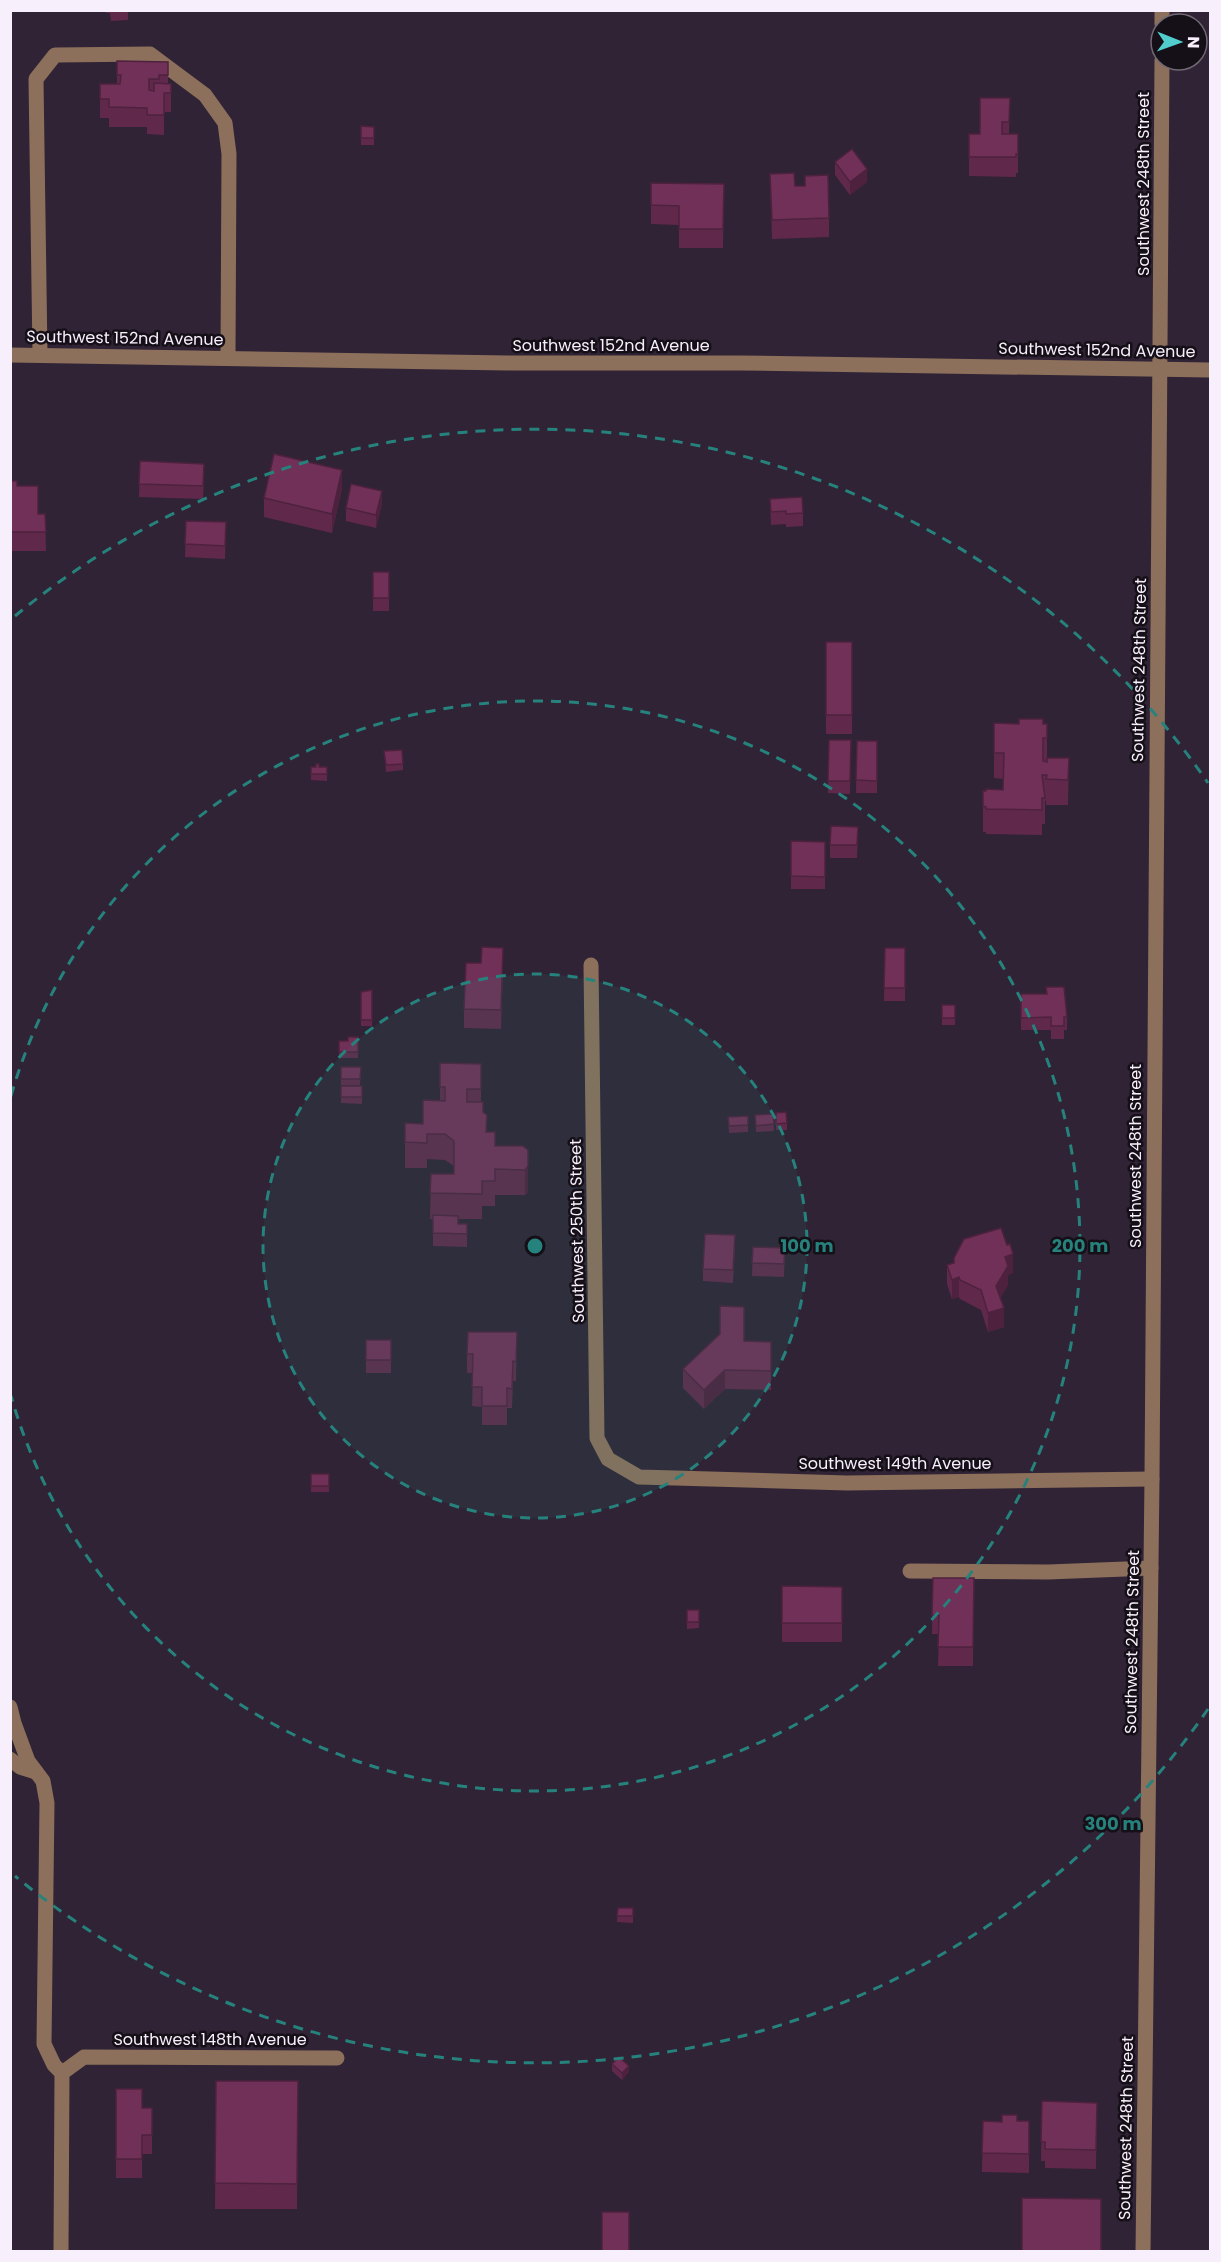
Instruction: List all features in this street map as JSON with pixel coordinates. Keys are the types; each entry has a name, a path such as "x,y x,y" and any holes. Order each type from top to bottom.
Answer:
{"street":[{"path":"40,355 36,79 56,55 150,54 205,95 225,123 229,154 228,357"},
{"name":"Southwest 248th Street","path":"1143,2252 1152,1479 1162,72"},
{"name":"Southwest 152nd Avenue","path":"10,355 508,363 740,363 1210,369"},
{"name":"Southwest 250th Street","path":"591,965 597,1438 608,1459 639,1477"},
{"name":"Southwest 149th Avenue","path":"639,1477 848,1483 1152,1479"},
{"path":"910,1570 1047,1572 1150,1568"},
{"path":"10,1707 28,1761 43,1781 47,1803 44,2044 54,2065 62,2073 61,2252"},
{"path":"10,1759 20,1767 36,1772"},
{"name":"Southwest 148th Avenue","path":"62,2073 84,2056 337,2058"}],"building":[{"path":"117,61 168,62 168,75 159,75 159,79 149,79 149,90 154,91 154,83 171,84 171,93 164,93 164,115 147,115 147,108 109,107 109,99 100,99 100,84 120,84 121,75 117,75"},
{"path":"980,98 1010,98 1009,122 1002,122 1002,134 1018,134 1016,157 969,157 969,134 980,134"},
{"path":"361,126 374,127 374,138 361,138"},
{"path":"852,149 867,169 850,182 835,162"},
{"path":"794,173 795,186 805,186 805,176 828,175 829,218 772,220 770,174"},
{"path":"651,183 724,184 723,229 679,229 679,206 651,205"},
{"path":"274,454 342,470 332,514 264,498"},
{"path":"140,461 204,464 203,486 139,484"},
{"path":"10,481 17,481 17,486 38,486 38,514 45,514 46,532 10,532"},
{"path":"351,484 382,491 376,515 346,508"},
{"path":"802,497 803,513 771,512 770,499"},
{"path":"186,521 226,522 225,546 185,544"},
{"path":"373,572 389,572 389,598 373,598"},
{"path":"826,642 852,642 852,715 826,715"},
{"path":"1019,719 1043,719 1043,724 1047,724 1047,738 1043,738 1043,761 1047,762 1047,758 1069,758 1068,780 1046,779 1047,775 1042,775 1045,798 1042,798 1042,810 986,809 983,806 983,791 986,789 1003,790 1004,753 994,753 994,723 1019,724"},
{"path":"829,740 851,740 850,781 828,781"},
{"path":"857,741 877,741 877,781 856,780"},
{"path":"402,750 403,764 386,765 384,751"},
{"path":"316,764 319,764 319,767 327,767 327,774 311,774 311,767 316,767"},
{"path":"831,826 858,827 857,845 830,845"},
{"path":"791,841 825,842 825,877 791,876"},
{"path":"482,947 503,948 501,1010 464,1009 466,963 481,963"},
{"path":"885,948 905,948 905,988 884,988"},
{"path":"1046,987 1064,987 1067,1017 1064,1017 1064,1026 1051,1026 1051,1017 1021,1018 1021,994 1047,994"},
{"path":"372,990 372,1020 361,1020 361,992"},
{"path":"942,1005 955,1005 955,1018 942,1018"},
{"path":"348,1037 358,1037 358,1052 339,1052 339,1041 348,1041"},
{"path":"440,1063 481,1064 481,1089 467,1089 467,1102 483,1102 483,1112 487,1115 486,1132 495,1132 495,1146 523,1146 528,1150 528,1166 525,1170 495,1169 495,1181 482,1181 482,1194 430,1193 431,1174 454,1174 454,1141 445,1134 427,1134 427,1143 405,1142 405,1123 423,1124 423,1100 445,1101 445,1087 440,1087"},
{"path":"341,1067 361,1067 360,1079 341,1079"},
{"path":"341,1086 362,1086 362,1097 341,1097"},
{"path":"786,1112 787,1123 776,1124 776,1113"},
{"path":"773,1114 774,1124 756,1126 755,1115"},
{"path":"748,1116 748,1125 729,1126 728,1117"},
{"path":"433,1215 458,1216 458,1224 467,1224 467,1234 433,1233"},
{"path":"1001,1228 1013,1254 1005,1257 1008,1266 996,1286 1004,1308 988,1313 981,1290 960,1280 959,1277 952,1280 947,1265 954,1263 954,1258 964,1239"},
{"path":"705,1234 735,1235 733,1270 703,1269"},
{"path":"753,1247 785,1248 784,1264 752,1263"},
{"path":"720,1306 744,1307 744,1341 771,1342 771,1371 725,1370 704,1390 683,1369 720,1334"},
{"path":"468,1332 517,1332 516,1362 513,1361 512,1389 507,1388 507,1406 482,1406 482,1387 472,1387 473,1354 467,1354"},
{"path":"366,1340 391,1340 391,1360 366,1360"},
{"path":"311,1474 329,1474 329,1486 311,1486"},
{"path":"933,1578 974,1578 973,1647 938,1647 939,1615 932,1615"},
{"path":"782,1586 842,1587 842,1623 782,1623"},
{"path":"687,1610 699,1610 699,1622 687,1622"},
{"path":"618,1908 633,1908 633,1916 617,1916"},
{"path":"619,2057 629,2066 622,2073 612,2064"},
{"path":"216,2081 298,2081 297,2184 215,2183"},
{"path":"116,2089 142,2089 142,2108 152,2108 152,2135 142,2135 142,2159 116,2159"},
{"path":"1042,2101 1097,2103 1096,2150 1045,2149 1045,2142 1041,2142"},
{"path":"1002,2115 1017,2115 1017,2121 1029,2121 1029,2154 982,2153 983,2121 1002,2122"},
{"path":"1022,2198 1101,2199 1101,2252 1022,2251"},
{"path":"602,2212 629,2212 629,2252 602,2252"}]}
